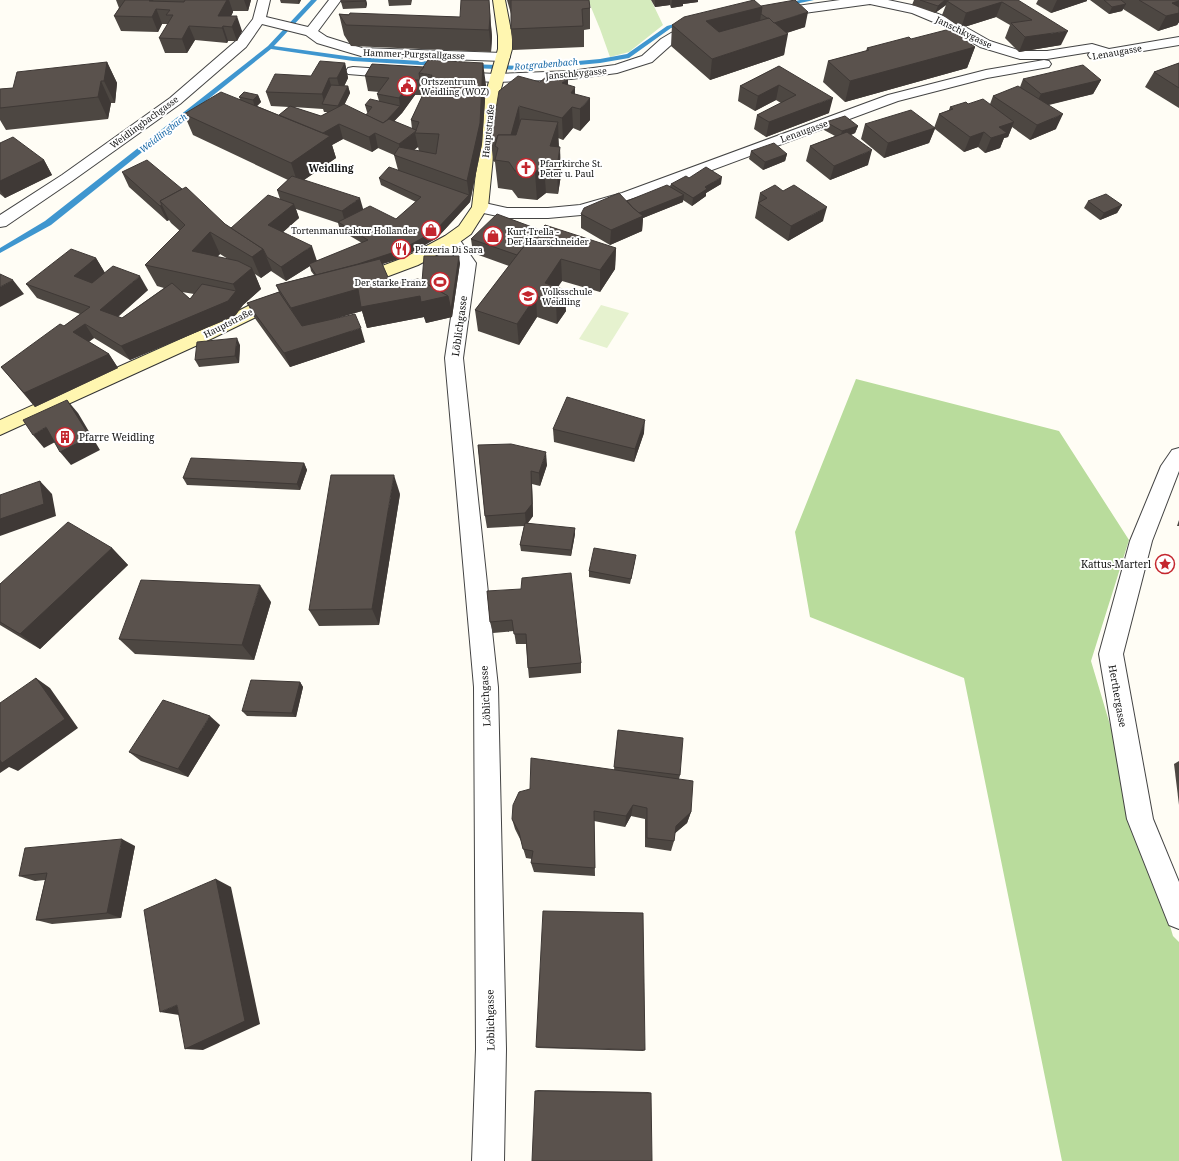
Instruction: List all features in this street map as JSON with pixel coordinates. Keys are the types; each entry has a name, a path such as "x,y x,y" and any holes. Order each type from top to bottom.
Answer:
{"main road":[{"name":"Hauptstraße","path":"343,282 392,269 412,261 451,240 464,230 480,207 492,96 500,67 505,36 499,0"},
{"name":"Hauptstraße","path":"0,428 207,334 258,308 296,294"}],"street":[{"name":"Weidlingbachgasse","path":"0,222 67,178 175,101 241,44 260,19 264,0"},
{"name":"Janschkygasse","path":"764,15 870,0 916,10 948,22 985,44 1020,55 1047,55 1092,48 1110,53"},
{"path":"306,30 335,1"},
{"name":"Hammer-Purgstallgasse","path":"260,19 306,30 322,40 361,52 500,67"},
{"name":"Janschkygasse","path":"500,67 571,75 617,69 647,59 666,42 676,36 708,27"},
{"name":"Lenaugasse","path":"480,207 507,213 548,213 581,210 628,196 893,98 986,74 1179,41"},
{"path":"440,76 500,67"},
{"path":"354,71 409,74"},
{"name":"Löblichgasse","path":"451,240 468,263 454,358 486,687 491,1049 488,1161"},
{"name":"Herthergasse","path":"1179,456 1171,466 1141,542 1111,654 1140,819 1179,915"}],"green space":[{"path":"588,0 651,0 663,25 629,52 610,57"},
{"path":"601,305 629,313 607,348 579,339"},
{"path":"856,379 1059,431 1129,540 1091,661 1173,936 1179,942 1179,1161 1062,1161 964,678 810,617 795,532"}],"building":[{"path":"125,0 184,2 185,0 227,0 218,16 237,16 232,27 223,26 222,28 189,26 182,39 159,38 173,15 166,15 170,10 156,9 152,17 114,16"},
{"path":"341,0 365,0 365,1 341,2"},
{"path":"461,0 489,0 489,30 346,25 339,14 349,15 350,13 460,17"},
{"path":"511,0 589,0 590,8 582,9 583,26 511,29"},
{"path":"754,0 762,7 706,21 719,32 769,18 788,34 712,59 672,25 684,17"},
{"path":"795,0 808,12 774,23 769,18 761,14 761,6"},
{"path":"920,0 945,0 938,6"},
{"path":"1018,0 1068,31 1025,37 1011,23 1032,20 1002,2 966,13 947,1"},
{"path":"1104,0 1121,0 1126,4 1112,7"},
{"path":"1139,0 1179,0 1172,3 1179,7 1179,13 1166,16"},
{"path":"950,29 975,47 850,81 828,61 869,50 867,48 909,37 911,39"},
{"path":"428,60 483,63 480,123 467,181 394,155 399,147 436,154 439,134 415,133 419,122 411,120 432,75 419,73"},
{"path":"320,61 345,63 337,78 329,78 322,94 266,92 275,74 311,76"},
{"path":"107,62 104,81 101,81 98,97 0,108 0,89 13,88 17,72"},
{"path":"1179,63 1179,88 1154,72"},
{"path":"372,64 424,67 419,73 420,80 412,80 399,98 377,94 389,78 365,76"},
{"path":"1083,65 1101,80 1041,94 1023,79"},
{"path":"779,66 833,98 769,122 757,115 796,95 779,85 758,96 740,86"},
{"path":"559,74 568,78 562,83 575,87 571,93 590,98 580,109 572,107 562,118 519,106 511,135 498,135 496,140 491,140 499,91 518,76 540,82 546,77 553,80"},
{"path":"331,85 348,86 338,106 322,104"},
{"path":"1018,86 1063,114 1037,125 993,96"},
{"path":"221,92 330,136 291,163 184,114"},
{"path":"244,92 258,95 253,100 239,97"},
{"path":"370,99 400,106 383,123 366,115 372,107 365,105"},
{"path":"983,99 1014,122 999,127 1007,133 991,138 984,132 970,137 939,114 953,109 950,107 966,102 968,104"},
{"path":"344,104 383,123 389,119 416,131 399,144 375,133 369,137 339,124 323,133 279,115 290,106 321,116"},
{"path":"911,110 935,128 888,143 865,124"},
{"path":"845,116 858,126 842,131 826,122"},
{"path":"521,119 558,122 550,146 560,147 557,167 544,166 535,172 515,171 509,162 495,160 498,148 495,146 498,135 516,135"},
{"path":"847,132 872,150 834,166 810,146"},
{"path":"13,137 44,160 0,181 0,143"},
{"path":"774,143 787,154 765,162 751,151"},
{"path":"147,160 182,189 160,201 162,205 160,206 122,172"},
{"path":"389,167 469,195 435,231 401,250 358,264 316,275 309,264 368,240 338,222 370,206 396,219 421,197 379,178"},
{"path":"706,167 722,177 705,187 707,189 693,198 671,184 686,176 689,178"},
{"path":"292,176 360,198 342,211 277,190"},
{"path":"667,185 684,195 639,213 627,201"},
{"path":"775,185 783,191 794,185 827,207 791,226 758,203 767,198 760,193"},
{"path":"186,187 225,224 263,249 252,257 210,232 192,251 238,261 252,268 233,284 145,265 185,225 160,201"},
{"path":"619,193 643,216 611,230 581,214 584,208"},
{"path":"1106,194 1122,205 1104,213 1088,201"},
{"path":"268,195 294,204 268,225 312,246 281,267 267,257 263,249 231,228"},
{"path":"497,214 540,230 517,255 471,239"},
{"path":"545,225 616,248 600,270 561,259 545,283 565,290 556,303 536,296 517,324 475,310 521,250"},
{"path":"71,249 96,258 74,276 92,283 113,266 140,276 100,310 122,318 172,283 190,299 202,284 236,291 228,301 121,346 85,324 73,332 109,354 24,393 1,367 60,324 64,326 90,307 26,284"},
{"name":"Der starke Franz","path":"424,256 459,256 451,310 448,296 422,282"},
{"path":"380,259 391,284 418,279 448,296 421,302 420,296 361,307 358,289 291,308 276,285"},
{"path":"0,274 13,280 0,287"},
{"path":"279,292 302,326 355,314 361,328 284,353 247,303"},
{"path":"237,338 235,356 195,360 197,342"},
{"path":"567,397 645,420 635,449 553,429"},
{"path":"67,400 90,437 60,452 46,427 33,435 23,420"},
{"path":"511,444 546,452 539,473 531,471 532,504 525,513 485,516 478,445"},
{"path":"191,458 304,463 297,484 183,478"},
{"path":"331,475 394,475 372,609 309,610"},
{"path":"40,481 44,504 0,519 0,495"},
{"path":"68,522 112,548 20,634 0,622 0,584"},
{"path":"525,523 575,528 571,550 520,545"},
{"path":"594,548 636,555 631,579 589,571"},
{"path":"571,573 581,663 528,668 526,634 514,634 512,620 490,622 487,591 521,589 522,578"},
{"path":"141,580 260,585 242,645 119,639"},
{"path":"36,678 65,719 2,763 0,760 0,703"},
{"path":"251,680 300,682 292,713 242,711"},
{"path":"163,700 210,716 178,769 129,752"},
{"path":"618,730 683,738 680,775 614,767"},
{"path":"531,758 693,781 691,812 676,826 674,841 647,838 647,808 633,805 626,816 594,811 595,868 531,863 533,851 523,849 519,832 512,819 513,805 519,792 530,789"},
{"path":"122,839 107,913 36,920 47,873 19,876 25,848"},
{"path":"216,879 245,1021 185,1049 177,1005 160,1012 144,910"},
{"path":"543,911 643,913 645,1050 536,1047"},
{"path":"535,1091 651,1093 652,1161 532,1161"}],"waterway":[{"name":"Weidlingbach","path":"270,47 314,0"},
{"name":"Rotgrabenbach","path":"786,4 811,0"},
{"name":"Rotgrabenbach","path":"470,66 524,68 600,61 629,56 669,27 685,23"},
{"name":"Weidlingbach","path":"0,251 48,223 270,47"},
{"name":"Rotgrabenbach","path":"270,47 353,59 438,64"}],"place":[{"name":"Ortszentrum Weidling (WOZ)","path":"407,86"},
{"name":"Pfarrkirche St. Peter u. Paul","path":"526,168"},
{"name":"Tortenmanufaktur Hollander","path":"431,230"},
{"name":"Kurt Trella - Der Haarschneider","path":"493,236"},
{"name":"Pizzeria Di Sara","path":"401,249"},
{"name":"Der starke Franz","path":"440,282"},
{"name":"Volksschule Weidling","path":"528,296"},
{"name":"Pfarre Weidling","path":"65,437"},
{"name":"Kattus-Marterl","path":"1165,564"}],"district":[{"name":"Weidling","path":"331,168"}]}
